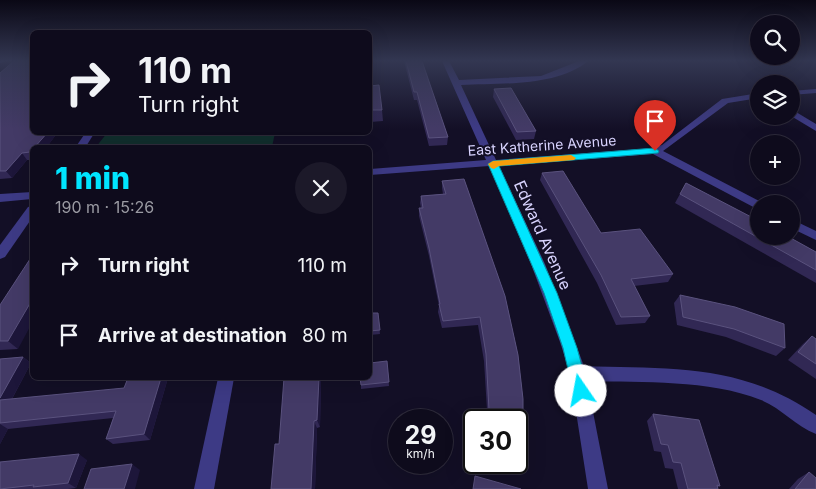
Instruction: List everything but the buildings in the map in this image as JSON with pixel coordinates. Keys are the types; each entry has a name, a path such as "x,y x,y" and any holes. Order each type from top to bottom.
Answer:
{"street":[{"name":"Edward Avenue","path":"456,84 551,293 578,373 598,489"},
{"path":"800,93 816,92"},
{"name":"East Katherine Avenue","path":"372,172 655,151 665,147 725,102 735,98 750,96"},
{"path":"800,118 816,128"},
{"path":"655,151 750,201"},
{"path":"0,198 30,196"},
{"path":"0,254 30,213"},
{"path":"800,228 816,236"},
{"path":"578,373 695,378 732,383 761,392 782,402 816,426"},
{"path":"204,489 226,380"}],"green space":[{"path":"105,135 275,135 272,145 98,145"}],"slow traffic":[{"path":"494,166 493,164 571,158"}],"route":[{"path":"581,391 578,373 551,293 493,164 655,151"}]}
